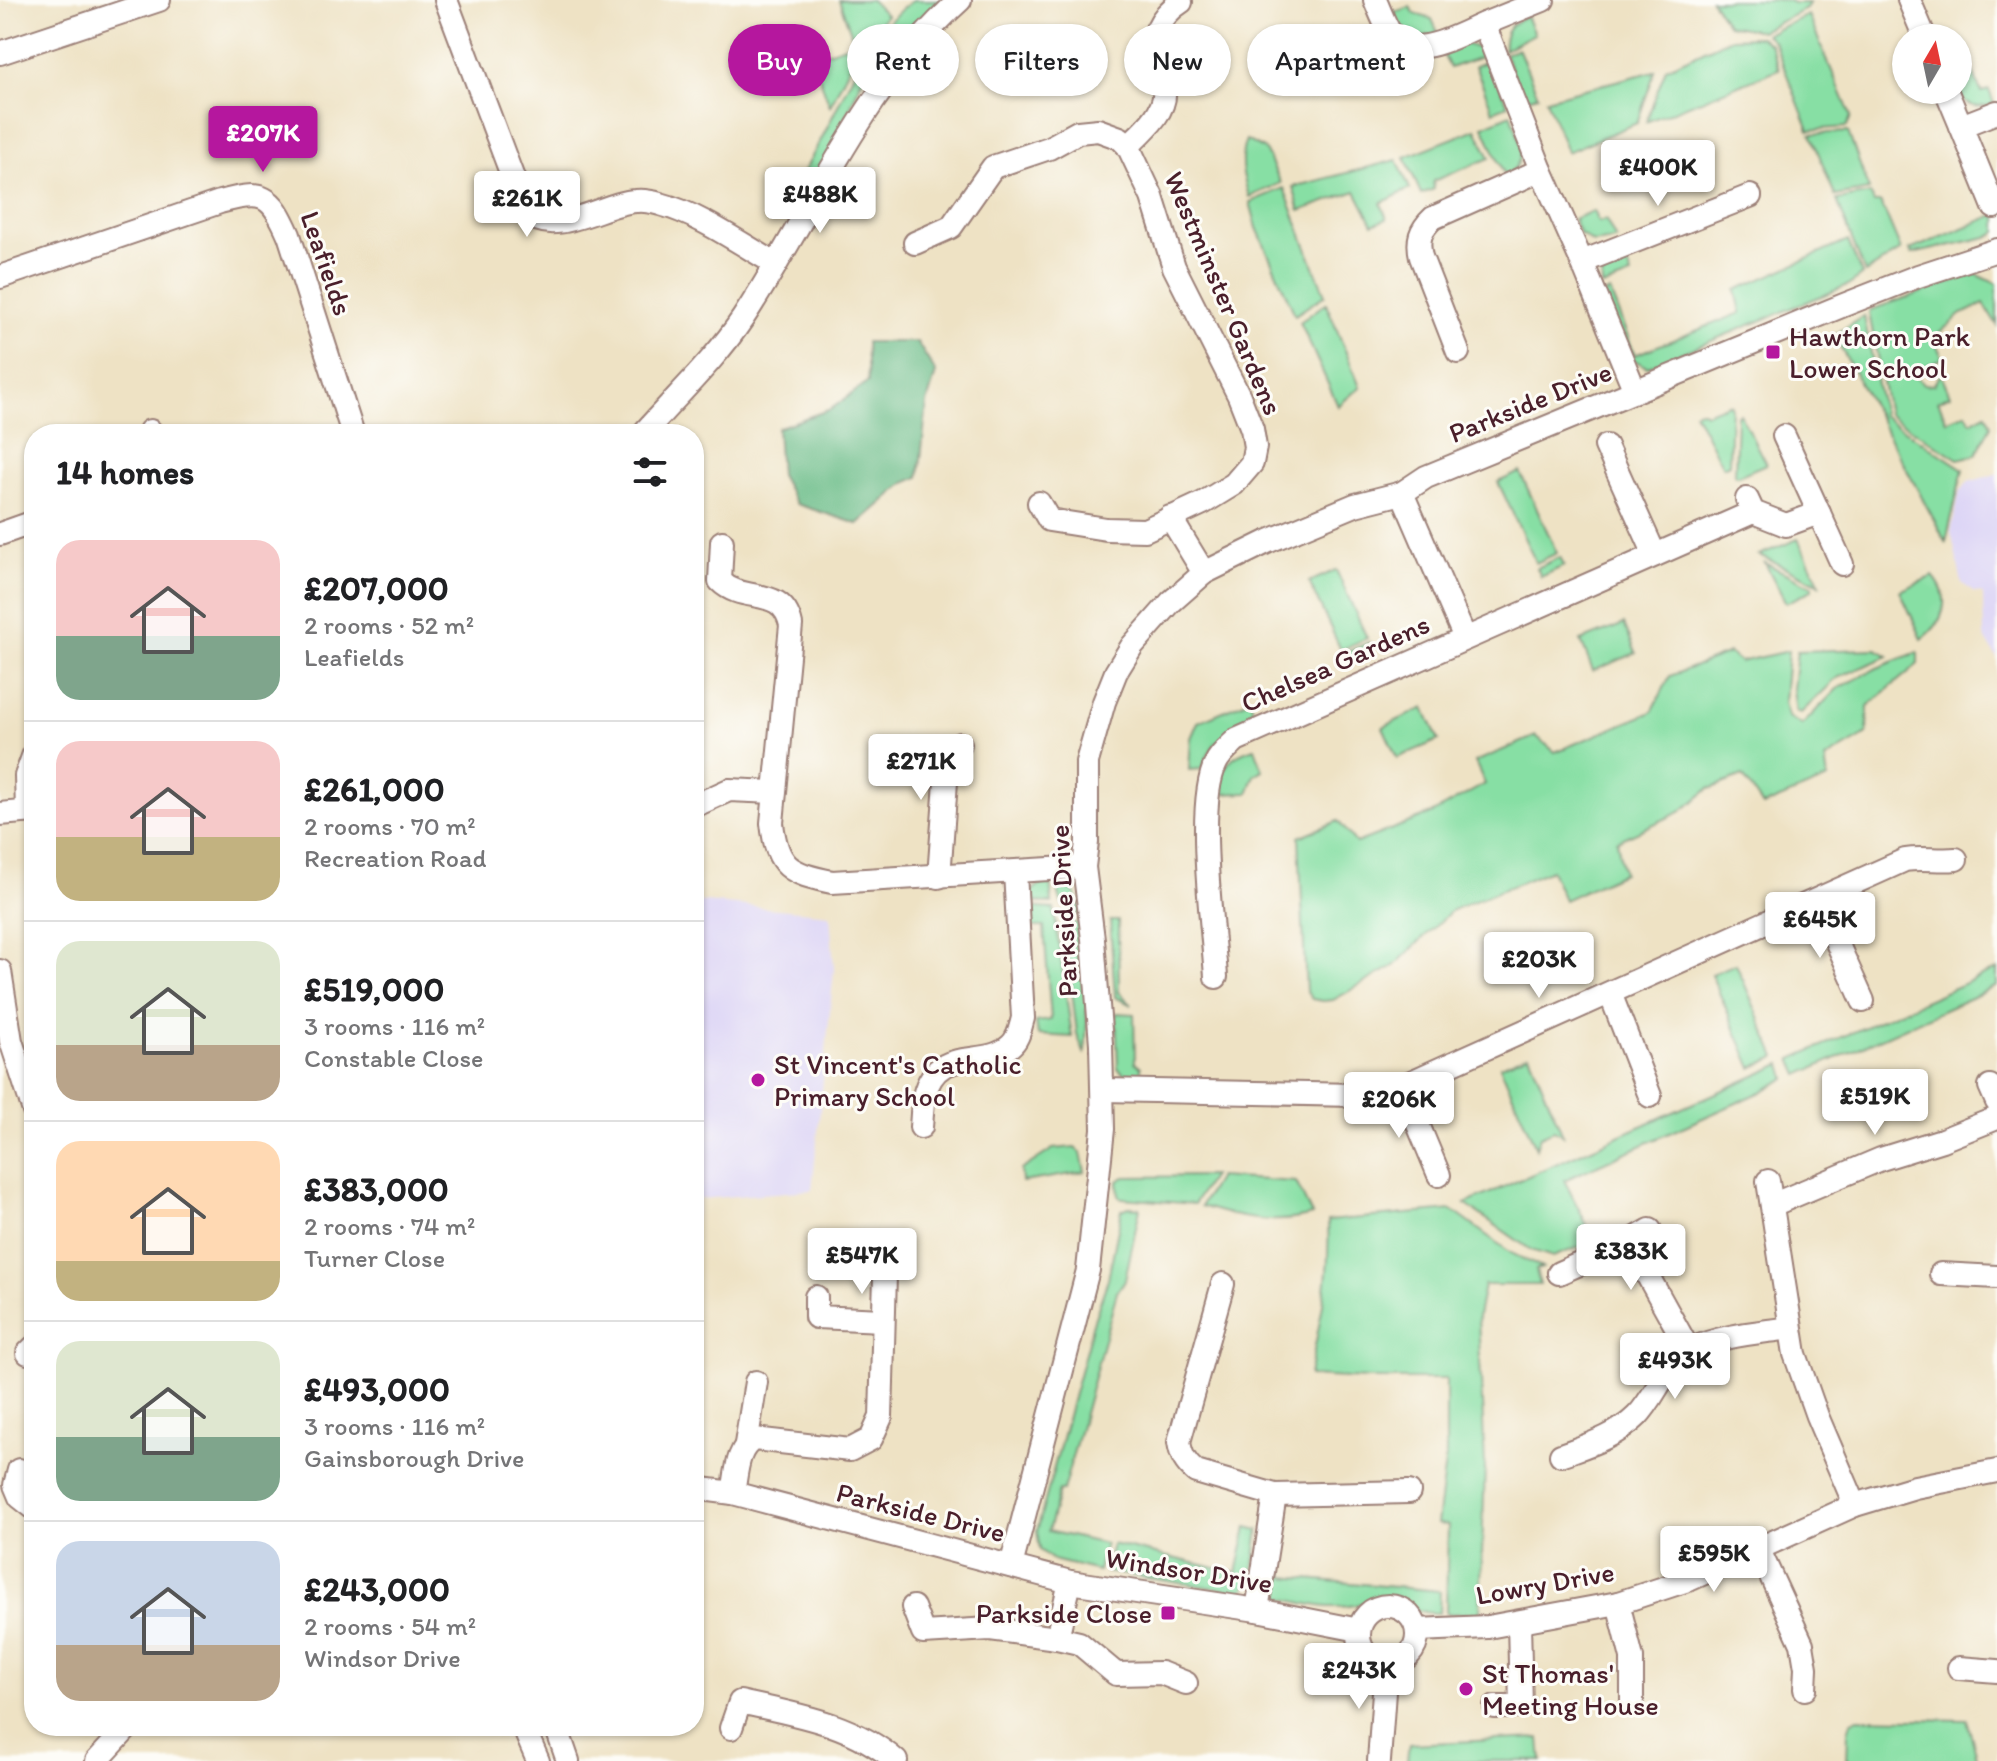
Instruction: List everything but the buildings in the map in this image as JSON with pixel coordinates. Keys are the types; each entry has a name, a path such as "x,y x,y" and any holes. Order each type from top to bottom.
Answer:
{"street":[{"path":"0,53 159,0"},
{"path":"446,0 524,208 531,216 555,223 617,204 647,201 686,213 776,264"},
{"path":"1375,0 1389,31 1410,46 1430,46 1543,0"},
{"path":"1909,0 1919,24"},
{"path":"652,424 729,339 869,105 954,2"},
{"path":"915,243 951,227 993,167 1049,148 1078,132 1098,130 1120,138 1128,146 1155,118 1161,106 1164,90 1155,68 1153,38 1168,10 1181,2"},
{"path":"1484,24 1541,170 1635,391"},
{"path":"1952,104 1994,207"},
{"path":"1961,126 1997,112"},
{"name":"Westminster Gardens","path":"1039,503 1049,520 1106,529 1145,530 1203,503 1234,484 1252,463 1255,447 1252,429 1239,396 1174,267 1152,197 1128,146"},
{"path":"1458,352 1421,257 1419,247 1423,227 1433,218 1541,170"},
{"name":"Leafields","path":"0,277 220,202 246,195 256,196 278,210 289,235 350,424"},
{"path":"1582,262 1750,196"},
{"name":"Parkside Drive","path":"704,1489 733,1493 1011,1566 1088,1270 1100,1168 1103,1090 1093,939 1084,867 1087,762 1104,702 1132,646 1160,612 1204,573 1269,541 1355,505 1402,493 1426,477 1906,280 1997,250"},
{"path":"1784,436 1842,564"},
{"path":"1606,446 1655,555"},
{"name":"Chelsea Gardens","path":"1402,493 1465,638"},
{"name":"Chelsea Gardens","path":"1216,977 1206,815 1208,786 1216,761 1236,740 1655,555 1750,505 1786,525 1819,513"},
{"path":"1170,517 1204,573"},
{"path":"0,534 24,526"},
{"path":"722,542 720,581 735,591 776,600 787,610 791,625 772,823 780,859 795,873 832,882 1084,867"},
{"path":"939,877 947,768 960,744"},
{"path":"704,801 729,790 774,792"},
{"path":"0,814 24,812"},
{"path":"1103,1090 1356,1095 1391,1091 1905,860 1919,857 1938,861 1956,859"},
{"path":"921,1127 924,1095 943,1066 952,1061 995,1054 1017,1039 1023,1018 1015,872"},
{"path":"1818,900 1863,1001"},
{"path":"0,971 23,1040"},
{"path":"1610,993 1650,1096"},
{"path":"1402,1086 1439,1175"},
{"path":"1772,1205 1881,1159 1997,1118"},
{"path":"1768,1181 1789,1328 1803,1381 1855,1505"},
{"path":"1559,1273 1650,1230"},
{"path":"1629,1242 1689,1350"},
{"path":"1941,1274 1997,1277"},
{"path":"746,1444 764,1438 850,1450 871,1439 881,1417 885,1275"},
{"path":"1223,1284 1179,1442 1181,1455 1196,1472 1275,1495 1409,1492"},
{"path":"816,1297 816,1317 883,1320"},
{"path":"1561,1455 1613,1435 1639,1414 1662,1377 1689,1350 1724,1338 1789,1328"},
{"path":"733,1493 741,1452 746,1444 756,1382"},
{"path":"19,1470 15,1485 24,1500"},
{"name":"Lowry Drive","path":"1417,1630 1488,1627 1618,1603 1691,1579 1855,1505 1915,1487 1997,1471"},
{"path":"1257,1610 1275,1495"},
{"path":"1759,1550 1802,1644 1805,1689"},
{"name":"Windsor Drive","path":"1011,1566 1070,1582 1257,1610 1359,1630"},
{"path":"1057,1638 1070,1582"},
{"path":"1618,1603 1632,1658 1632,1701"},
{"path":"1388,1606 1407,1613 1417,1630 1415,1647 1403,1660 1386,1664 1368,1656 1359,1639 1359,1630 1369,1613 1388,1606"},
{"path":"913,1607 923,1633 990,1629 1057,1638 1079,1643 1116,1674 1161,1673 1186,1683"},
{"path":"1495,1707 1521,1707 1519,1622"},
{"path":"1379,1761 1386,1664"},
{"path":"1959,1668 1997,1671"},
{"path":"731,1728 743,1691 847,1731 873,1744 896,1761"},
{"path":"97,1761 120,1736"},
{"path":"527,1736 538,1761"},
{"path":"559,1736 568,1761"}],"shaded area":[{"path":"1997,474 1997,658 1984,636 1983,594 1973,592 1962,583 1951,532 1960,491 1968,482"},
{"name":"St Vincent's Catholic Primary School","path":"704,902 830,914 834,970 812,1190 704,1199"}],"green space":[{"path":"839,0 871,0 886,15 879,24 848,24"},
{"path":"913,0 939,0 940,3 912,24 887,24"},
{"path":"1711,0 1809,3 1806,9 1761,31 1728,25"},
{"path":"1410,7 1415,14 1432,19 1438,33 1434,34 1434,24 1397,24 1390,11"},
{"path":"1808,15 1851,116 1847,127 1809,130 1774,42 1766,34"},
{"path":"1526,16 1534,34 1504,50 1504,38 1509,29"},
{"path":"1760,37 1770,44 1779,69 1646,122 1666,68 1731,38"},
{"path":"1463,43 1487,55 1450,68 1441,50"},
{"path":"847,45 847,71 830,106 826,96 831,96 831,51"},
{"path":"1518,48 1538,95 1523,99 1505,54"},
{"path":"1489,60 1508,105 1493,111 1475,66"},
{"path":"1655,71 1637,123 1567,152 1546,99"},
{"path":"1972,72 1981,92 1989,90 1994,104 1982,107 1969,104 1972,104"},
{"path":"847,87 847,96 855,96 838,136 792,222 779,216"},
{"path":"1511,114 1521,148 1518,163 1505,176 1483,126"},
{"path":"1476,129 1490,158 1433,181 1434,189 1421,194 1405,157"},
{"path":"1848,132 1869,190 1835,196 1811,134"},
{"path":"1246,140 1265,150 1281,183 1249,197 1242,162"},
{"path":"1397,160 1410,189 1381,203 1387,219 1373,224 1356,191 1300,211 1293,187"},
{"path":"1284,188 1325,295 1295,315 1257,228 1250,202"},
{"path":"1870,194 1874,203 1881,203 1901,250 1865,273 1837,200"},
{"path":"1593,211 1598,222 1606,220 1616,240 1593,243 1579,233 1573,219"},
{"path":"1997,214 1997,232 1987,237 1912,254 1910,250"},
{"path":"1848,241 1862,275 1851,284 1647,367 1630,358 1604,295 1610,292 1635,355 1741,313 1736,290"},
{"path":"1624,255 1631,276 1602,287 1602,276 1607,267"},
{"path":"1976,274 1997,284 1997,325 1984,304 1962,314 1933,338 1943,358 1919,369 1916,376 1923,384 1933,385 1941,374 1950,395 1938,401 1947,421 1966,413 1971,422 1986,414 1991,425 1976,455 1958,459 1888,414 1869,313 1870,310"},
{"path":"1326,303 1360,387 1338,406 1300,322"},
{"path":"1864,316 1883,416 1963,469 1946,542 1834,335"},
{"path":"866,342 917,342 936,373 927,403 919,477 905,483 858,524 796,504 780,475 777,428 831,409 868,382"},
{"path":"1731,405 1729,464 1723,467 1694,412 1700,410 1706,413"},
{"path":"1740,414 1766,464 1735,476 1737,415"},
{"path":"1520,472 1557,553 1536,563 1498,482"},
{"path":"1798,539 1820,584 1759,555"},
{"path":"1560,557 1564,566 1541,577 1537,568"},
{"path":"1765,563 1812,586 1812,590 1786,603"},
{"path":"1336,570 1367,638 1341,650 1309,582"},
{"path":"1933,576 1943,593 1943,610 1936,626 1922,639 1900,591"},
{"path":"1624,624 1636,653 1593,671 1581,641"},
{"path":"1369,642 1373,651 1347,662 1343,654"},
{"path":"1877,649 1888,656 1837,678 1801,713 1796,712 1793,689 1797,651"},
{"path":"1788,651 1784,702 1788,717 1802,725 1837,689 1877,668 1918,652 1918,664 1868,706 1867,734 1825,759 1828,779 1763,806 1743,776 1709,789 1680,812 1617,841 1623,873 1564,900 1551,870 1452,910 1394,966 1333,1000 1312,999 1306,991 1299,837 1338,821 1356,843 1431,814 1485,784 1475,762 1536,736 1555,752 1652,712 1670,676 1729,653 1740,662"},
{"path":"1251,699 1254,720 1218,741 1202,769 1189,770 1191,738 1198,722"},
{"path":"1424,708 1439,740 1397,758 1383,727"},
{"path":"1255,748 1263,770 1255,775 1248,793 1215,794 1227,764 1237,755"},
{"path":"1050,880 1052,903 1026,902 1036,887"},
{"path":"1057,882 1075,893 1082,915 1062,904"},
{"path":"1025,907 1054,909 1072,1037 1038,1035 1036,1022 1051,1020 1044,927 1026,927"},
{"path":"1063,915 1073,923 1082,923 1087,1022 1085,1055 1077,1034"},
{"path":"1110,921 1118,921 1119,992 1132,1005 1115,997"},
{"path":"1736,964 1776,1057 1752,1068 1711,974"},
{"path":"1997,969 1997,986 1799,1075 1792,1059"},
{"path":"1116,1013 1134,1014 1135,1062 1141,1067 1141,1080 1129,1078 1118,1068"},
{"path":"1529,1054 1563,1135 1554,1130 1540,1136 1536,1148 1500,1066"},
{"path":"1782,1064 1786,1078 1761,1092 1564,1180 1591,1233 1587,1244 1553,1257 1531,1250 1465,1204"},
{"path":"1075,1147 1081,1153 1085,1172 1022,1182 1021,1170 1053,1149"},
{"path":"1212,1176 1194,1204 1119,1197 1118,1181 1125,1177"},
{"path":"1218,1177 1296,1182 1312,1215 1284,1220 1256,1219 1201,1206"},
{"path":"1140,1208 1125,1280 1117,1292 1063,1491 1059,1491 1048,1531 1105,1544 1098,1571 1053,1560 1040,1550 1037,1531 1093,1323 1108,1279 1122,1210"},
{"path":"1452,1210 1511,1253 1542,1268 1536,1270 1540,1285 1484,1285 1478,1316 1485,1465 1480,1613 1446,1614 1448,1525 1437,1524 1446,1454 1446,1379 1309,1376 1326,1281 1328,1221"},
{"path":"1247,1527 1259,1530 1252,1579 1242,1592 1105,1572 1112,1544 1237,1573"},
{"path":"1277,1532 1284,1533 1284,1577 1440,1591 1439,1613 1420,1611 1392,1597 1336,1607 1316,1606 1278,1597 1271,1574"},
{"path":"1858,1718 1967,1720 1978,1761 1847,1761 1848,1732 1851,1722"},
{"path":"1540,1738 1542,1761 1407,1761 1409,1744"}],"place":[{"name":"Hawthorn Park Lower School","path":"1773,352"},
{"name":"St Vincent's Catholic Primary School","path":"758,1080"},
{"name":"Parkside Close","path":"1168,1613"},
{"name":"St Thomas' Meeting House","path":"1466,1689"}]}
